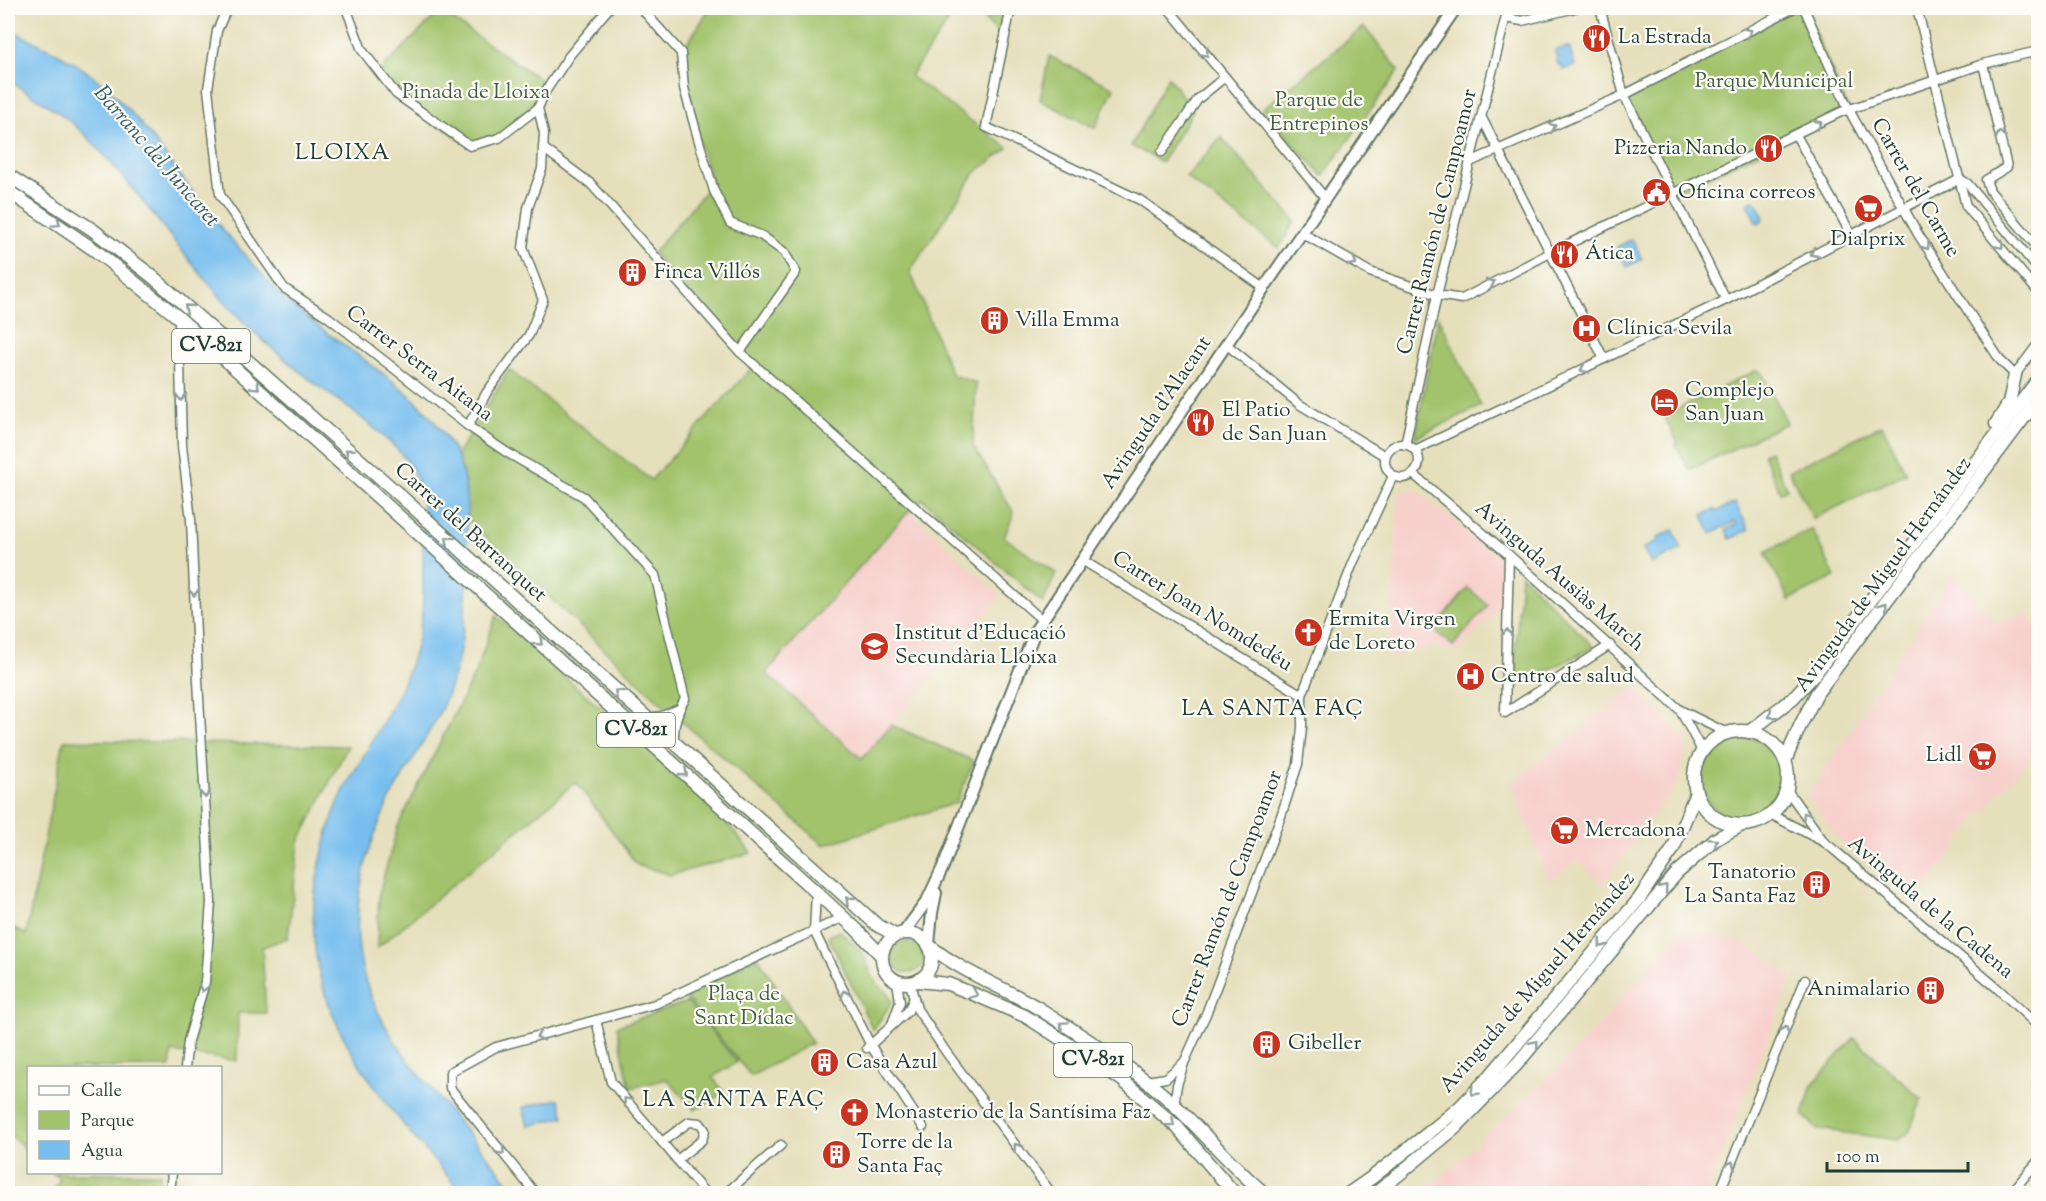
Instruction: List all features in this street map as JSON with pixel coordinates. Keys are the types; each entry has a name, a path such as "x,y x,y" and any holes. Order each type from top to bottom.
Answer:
{"main road":[{"name":"Carrer del Barranquet","path":"8,175 93,230 153,278 394,490 877,925 900,933"},
{"name":"Carrer del Barranquet","path":"8,191 96,250 179,318 844,917 881,955"},
{"path":"1953,491 2009,404 2015,375"},
{"path":"1953,491 2038,380"},
{"name":"Avinguda de Miguel Hernández","path":"1785,760 1817,693 2038,399"},
{"name":"Avinguda de Miguel Hernández","path":"1749,732 1793,698 1813,676 1953,491"},
{"path":"1749,732 1767,738 1781,752 1785,760 1789,778 1782,804 1772,815 1757,823 1740,826 1718,820 1708,813 1696,793 1694,771 1702,751 1709,743 1727,733 1749,732"},
{"name":"Avinguda de Miguel Hernández","path":"1348,1194 1444,1120 1490,1077 1639,899 1673,849 1696,793"},
{"name":"Avinguda de Miguel Hernández","path":"1375,1194 1455,1128 1517,1064 1677,873 1716,839 1740,826"},
{"path":"881,955 887,941 900,933"},
{"name":"CV-821","path":"900,933 920,935 951,962 1037,1008 1146,1081 1265,1194"},
{"path":"914,982 926,975 931,967 933,958 930,946"},
{"name":"CV-821","path":"881,955 884,969 897,981 948,984 1025,1016 1121,1079 1177,1127 1228,1188 1236,1194"}],"street":[{"name":"Carrer Serra Aitana","path":"227,8 217,31 207,89 220,195 284,288 328,317 468,426 506,452 584,497 655,575 686,699 679,709 673,727 674,743"},
{"path":"346,8 362,50 396,94 470,146 499,138 538,108 545,92 569,56 609,8"},
{"path":"641,8 681,53 684,88 698,138 714,191 730,223 762,236 784,252 796,272 740,352"},
{"path":"1011,8 986,127 1140,200 1263,288"},
{"path":"1168,8 1326,199"},
{"name":"Avinguda d'Alacant","path":"900,933 927,901 943,867 1035,631 1263,288 1455,8"},
{"path":"1492,8 1507,12 1522,21 1575,8"},
{"path":"1600,8 1624,95 1726,300"},
{"path":"1470,162 1624,95 1794,8"},
{"name":"Carrer del Carme","path":"1804,8 1849,110 1918,234 2000,360 2015,375"},
{"path":"1917,8 1966,206 2038,292"},
{"name":"Carrer Ramón de Campoamor","path":"1405,444 1437,295 1507,12"},
{"path":"1302,233 1370,272 1437,295 1462,299 1550,253 1849,110 1983,64 2038,51"},
{"path":"1983,64 2007,167 1986,180 1990,191 2038,248"},
{"path":"1162,152 1198,99 1225,77"},
{"path":"468,426 487,392 529,335 543,300 523,248 528,208 542,169 544,133 538,108"},
{"path":"1482,118 1604,359"},
{"path":"1796,135 1851,234"},
{"path":"543,148 591,184 740,352 1042,620"},
{"path":"1415,450 1726,300 1960,179"},
{"path":"1960,179 1968,184 2038,269"},
{"path":"179,318 182,446 191,520 201,735 212,902 205,982 188,1041 185,1066"},
{"path":"1226,344 1299,404 1385,456"},
{"path":"2015,375 2038,344"},
{"path":"1405,444 1415,450 1419,464 1413,474 1405,478 1393,476 1386,468 1385,456 1392,447 1405,444"},
{"name":"Avinguda Ausiàs March","path":"1413,474 1509,555 1680,710 1727,733"},
{"name":"Carrer Ramón de Campoamor","path":"1174,1106 1177,1085 1184,1063 1206,1014 1298,764 1302,695 1353,563 1393,476"},
{"path":"1509,555 1505,713 1610,645"},
{"name":"Carrer Joan Nomdedéu","path":"1082,560 1302,695"},
{"path":"646,718 662,716 679,709"},
{"name":"Avinguda Ausiàs March","path":"1680,710 1702,751"},
{"name":"Avinguda de la Cadena","path":"1787,790 1824,842"},
{"name":"Avinguda de la Cadena","path":"1772,815 1824,842 1996,987 2038,1026"},
{"name":"Avinguda d'Alacant","path":"930,946 932,913 943,867"},
{"path":"816,892 814,931 869,1047 922,1127"},
{"path":"536,1194 450,1088 450,1072 496,1047 655,1004 844,917"},
{"path":"1719,1194 1805,980"},
{"path":"892,1024 900,1002 897,981"},
{"path":"914,982 917,1009 946,1052 1052,1194"},
{"path":"869,1047 908,1011 914,998"},
{"path":"596,1020 611,1082 706,1194"},
{"path":"1146,1081 1166,1078 1184,1063"},
{"path":"662,1143 689,1122 700,1123 705,1130 702,1140 677,1160"},
{"path":"725,1194 782,1145"},
{"path":"2014,1192 2038,1161"},
{"path":"170,1194 172,1174"}],"shaded area":[{"path":"1416,490 1501,560 1500,607 1459,650 1442,651 1436,645 1390,658 1398,492"},
{"name":"Institut d'Educació Secundària Lloixa","path":"909,511 1000,596 862,760 765,673"},
{"path":"1952,574 1997,623 2026,613 2038,627 2038,748 1964,834 1916,901 1839,840 1808,796"},
{"path":"1635,687 1687,742 1679,780 1602,884 1579,860 1548,881 1512,782"},
{"path":"1684,930 1743,941 1792,976 1706,1193 1423,1193 1553,1074"}],"green space":[{"path":"710,8 958,8 910,76 1008,148 975,173 910,271 952,375 976,383 973,446 1014,513 1004,537 1056,573 1043,603 922,499 766,673 862,759 891,725 974,761 956,803 824,845 664,706 467,519 465,483 457,455 509,370 651,480 754,365 653,253 712,183 698,138 681,53"},
{"path":"974,8 1005,8 1000,35"},
{"name":"Parque Municipal","path":"1794,8 1804,8 1849,110 1674,193 1624,95"},
{"name":"Pinada de Lloixa","path":"440,11 545,83 533,104 499,138 470,146 396,94 379,72"},
{"name":"Parque de Entrepinos","path":"1364,27 1399,70 1323,176 1262,109"},
{"path":"1049,56 1114,88 1095,128 1040,100"},
{"path":"1168,77 1193,110 1162,162 1131,146"},
{"path":"1221,137 1295,221 1279,248 1186,177"},
{"path":"1438,316 1481,406 1415,438"},
{"path":"1755,371 1761,371 1787,423 1689,470 1664,416"},
{"path":"1882,425 1906,473 1813,519 1789,471"},
{"path":"1770,451 1787,489 1780,492 1763,454"},
{"path":"1812,529 1835,577 1789,600 1765,552"},
{"path":"1521,574 1594,647 1513,688"},
{"path":"1468,588 1488,605 1453,646 1433,629"},
{"path":"496,616 717,810 751,853 671,875 637,865 576,782 377,948 379,893 398,826 476,671"},
{"path":"1742,737 1758,740 1771,749 1780,762 1783,778 1780,794 1771,807 1758,816 1742,819 1726,816 1713,807 1704,794 1701,778 1704,762 1713,749 1726,740"},
{"path":"64,740 348,746 299,842 288,938 262,947 266,1013 238,1013 237,1061 172,1052 170,1066 27,1066 27,1150 8,1133 8,924 26,935"},
{"path":"840,931 863,953 871,974 878,985 887,992 892,1002 873,1030 828,936"},
{"path":"908,941 919,946 924,957 919,968 908,973 897,968 892,957 897,946"},
{"name":"Plaça de Sant Dídac","path":"758,957 812,1043 751,1076 682,993"},
{"path":"687,1002 737,1062 713,1077 724,1093 695,1110 667,1079 630,1088 617,1026"},
{"path":"1854,1038 1922,1099 1909,1132 1898,1140 1817,1129 1803,1115 1812,1085"},
{"path":"54,1174 160,1174 158,1193 52,1193 60,1179"}],"water":[{"name":"Barranc del Juncaret","path":"8,29 70,61 90,74 121,101 206,210 269,282 315,324 416,401 437,425 459,462 466,496 467,564 463,626 456,668 442,707 396,788 376,832 362,879 357,928 364,976 387,1028 420,1075 517,1193 462,1193 430,1157 372,1083 348,1045 329,1004 317,961 313,915 320,864 330,824 346,786 382,725 404,681 419,636 423,601 423,516 420,493 413,471 396,448 383,436 294,367 240,318 195,268 113,165 85,135 54,109 8,80"},
{"path":"1569,47 1575,66 1563,70 1562,65 1558,65 1555,50"},
{"path":"1753,200 1756,201 1764,218 1759,223 1756,222 1748,205"},
{"path":"1632,239 1642,259 1627,267 1617,247"},
{"path":"1735,503 1749,530 1730,539 1726,530 1737,524 1736,521 1711,533 1703,515"},
{"path":"1673,530 1682,549 1651,564 1643,548"},
{"path":"559,1099 564,1117 528,1126 523,1107"}],"place":[{"name":"La Estrada","path":"1597,38"},
{"name":"Pizzeria Nando","path":"1768,149"},
{"name":"Oficina correos","path":"1657,193"},
{"name":"Dialprix","path":"1868,209"},
{"name":"Ática","path":"1564,254"},
{"name":"Finca Villós","path":"633,273"},
{"name":"Villa Emma","path":"994,321"},
{"name":"Clínica Sevila","path":"1586,329"},
{"name":"Complejo San Juan","path":"1664,403"},
{"name":"El Patio de San Juan","path":"1201,423"},
{"name":"Ermita Virgen de Loreto","path":"1308,632"},
{"name":"Institut d'Educació Secundària Lloixa","path":"874,646"},
{"name":"Centro de salud","path":"1470,677"},
{"name":"Lidl","path":"1983,756"},
{"name":"Mercadona","path":"1564,831"},
{"name":"Tanatorio La Santa Faz","path":"1817,885"},
{"name":"Animalario","path":"1931,990"},
{"name":"Gibeller","path":"1267,1044"},
{"name":"Casa Azul","path":"825,1063"},
{"name":"Monasterio de la Santísima Faz","path":"854,1113"},
{"name":"Torre de la Santa Faç","path":"836,1155"}],"district":[{"name":"LLOIXA","path":"343,154"},
{"name":"LA SANTA FAÇ","path":"1273,710"},
{"name":"LA SANTA FAÇ","path":"734,1101"}]}
